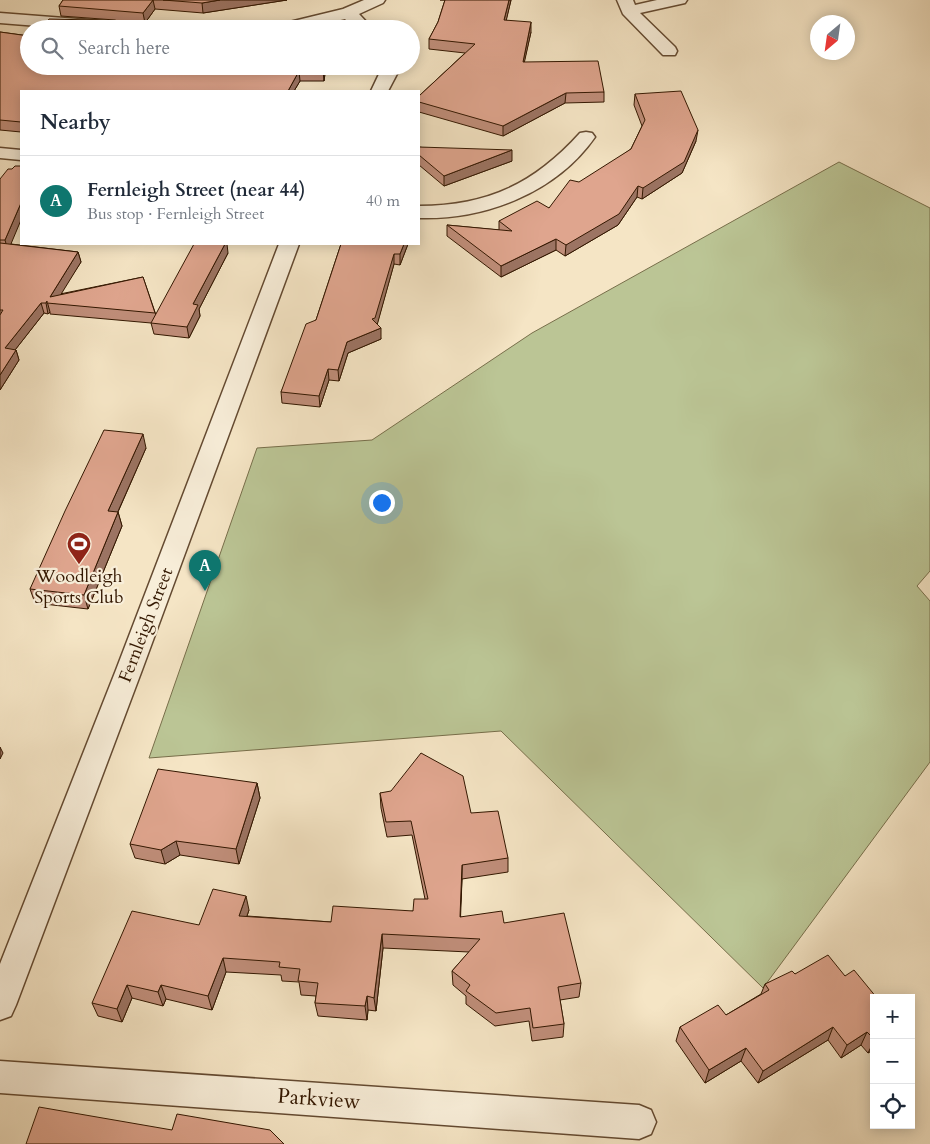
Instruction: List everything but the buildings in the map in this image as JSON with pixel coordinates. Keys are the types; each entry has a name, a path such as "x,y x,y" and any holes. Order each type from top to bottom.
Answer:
{"street":[{"path":"316,20 348,12 378,0"},
{"path":"627,5 679,0"},
{"path":"627,5 669,51"},
{"path":"348,12 356,20"},
{"path":"0,18 26,20"},
{"path":"380,90 388,75"},
{"path":"420,212 462,210 492,202 522,190 554,170 586,138"},
{"path":"0,153 20,155"},
{"name":"Fernleigh Street","path":"0,1005 129,670 289,245"},
{"name":"Parkview","path":"0,1077 639,1122"}],"green space":[{"path":"839,162 930,208 930,571 917,586 930,601 930,762 763,988 501,731 149,758 257,448 372,440 532,333"}],"place":[{"name":"Woodleigh Sports Club","path":"79,565"},
{"name":"Fernleigh Street (near 44)","path":"205,591"}]}
